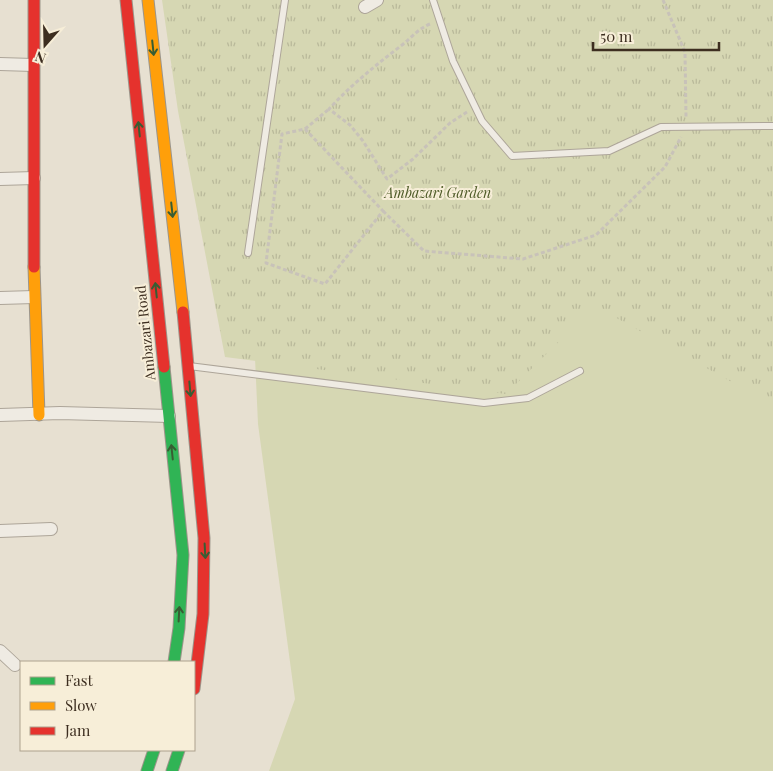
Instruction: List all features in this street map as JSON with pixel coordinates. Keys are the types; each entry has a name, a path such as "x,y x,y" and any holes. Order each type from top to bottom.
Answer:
{"main road":[{"path":"34,0 34,298 39,415"},
{"name":"Ambazari Road","path":"126,0 182,555 179,628 174,661"},
{"path":"148,0 188,366 204,538 206,572 204,614 195,684"},
{"path":"147,771 154,751"},
{"path":"172,771 179,751"}],"street":[{"path":"365,7 377,0"},
{"path":"0,64 33,65"},
{"path":"0,179 34,178"},
{"path":"0,298 34,298"},
{"path":"0,415 60,413 169,416"},
{"path":"0,531 51,529"},
{"path":"0,650 14,664"}],"lane":[{"path":"248,253 285,0"},
{"path":"433,0 453,61 474,107 482,121 512,156 609,151 661,127 773,126"},
{"path":"188,366 484,403 528,398 580,372"}],"path":[{"path":"305,130 424,251 523,259 596,236 665,167 687,127 685,52 663,0"},
{"path":"383,210 325,284 266,263 282,134 305,130 352,86 418,30 440,20"},
{"path":"329,109 350,125 363,141 387,179 413,159 450,123 474,107"}],"green space":[{"name":"Ambazari Garden","path":"162,0 773,0 773,405 595,306 506,394 225,357 178,111"},
{"path":"583,284 773,399 773,771 269,771 295,699 258,424 254,336"}],"traffic: fast":[{"path":"164,367 183,555 179,628 174,661"},
{"path":"147,771 154,751"},
{"path":"172,771 179,751"}],"traffic: slow":[{"path":"148,0 183,312"},
{"path":"34,267 39,415"}],"traffic: jam":[{"path":"34,0 34,267"},
{"path":"126,0 164,367"},
{"path":"183,312 204,538 203,614 195,681"}]}
